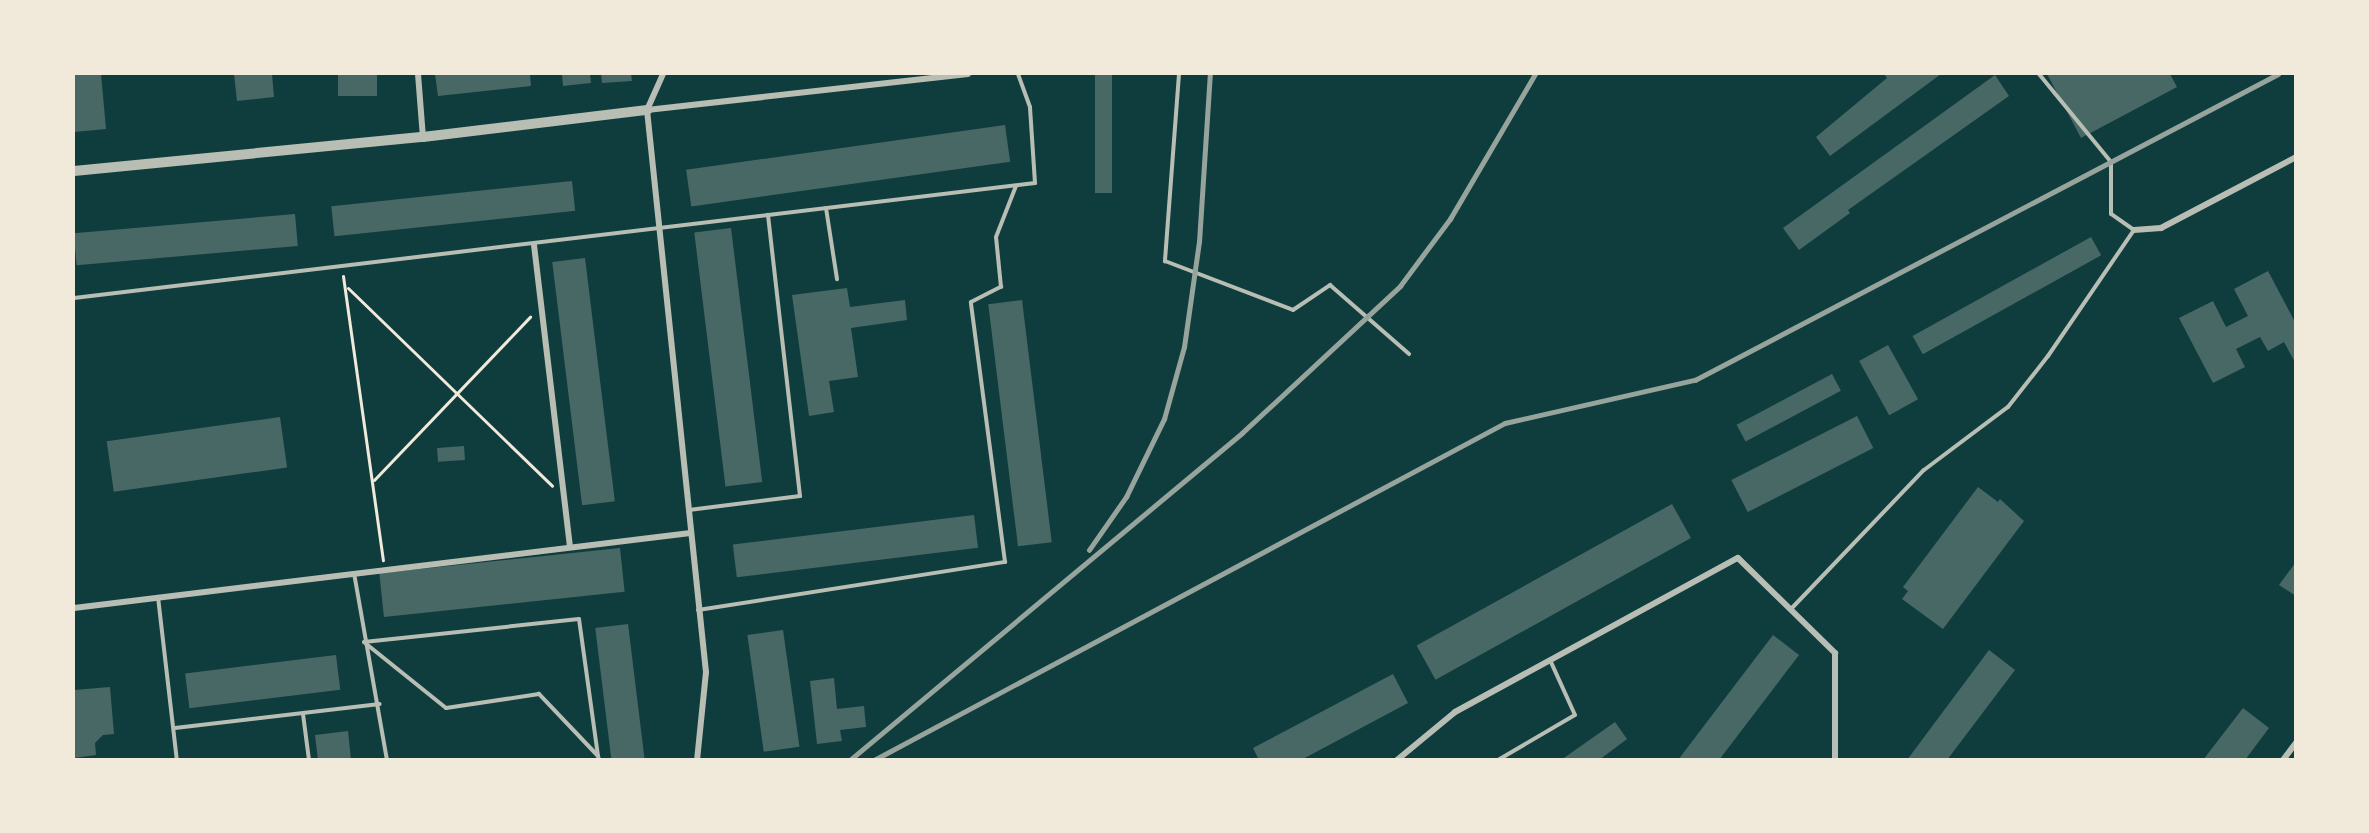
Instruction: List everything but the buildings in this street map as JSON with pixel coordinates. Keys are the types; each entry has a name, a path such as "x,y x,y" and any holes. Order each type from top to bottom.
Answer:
{"street":[{"path":"418,74 423,137"},
{"path":"663,74 647,110 661,229 697,610 708,688 697,759"},
{"path":"74,171 423,137 969,74"},
{"path":"2134,230 2161,228 2295,157"},
{"path":"534,245 570,545"},
{"path":"74,608 570,545 690,533"},
{"path":"1397,759 1455,712 1738,558 1835,653 1834,759"},
{"path":"2283,759 2295,743"}],"lane":[{"path":"74,298 534,245 1035,183 1030,107 1018,74"},
{"path":"1179,74 1165,261 1293,310 1330,285 1409,354"},
{"path":"1791,609 1924,470 2008,407 2048,356 2134,230 2111,214 2111,162 2039,74"},
{"path":"697,610 1005,562 971,302 1001,287 996,237 1016,186"},
{"path":"826,208 837,279"},
{"path":"687,510 800,496 768,215"},
{"path":"354,572 364,642 380,705 387,759"},
{"path":"158,596 177,759"},
{"path":"364,642 579,619 598,758"},
{"path":"364,642 446,708 539,694 598,758"},
{"path":"1498,759 1575,716 1550,660"},
{"path":"175,728 380,705"},
{"path":"303,714 309,759"}],"path":[{"path":"339,266 347,287 384,568"},
{"path":"347,287 565,499"},
{"path":"374,480 541,305"}],"railway":[{"path":"1089,550 1126,497 1164,419 1184,347 1199,242 1210,74"},
{"path":"850,760 1242,433 1400,286 1450,219 1535,74"},
{"path":"874,760 1505,423 1695,380 2278,74"}]}
